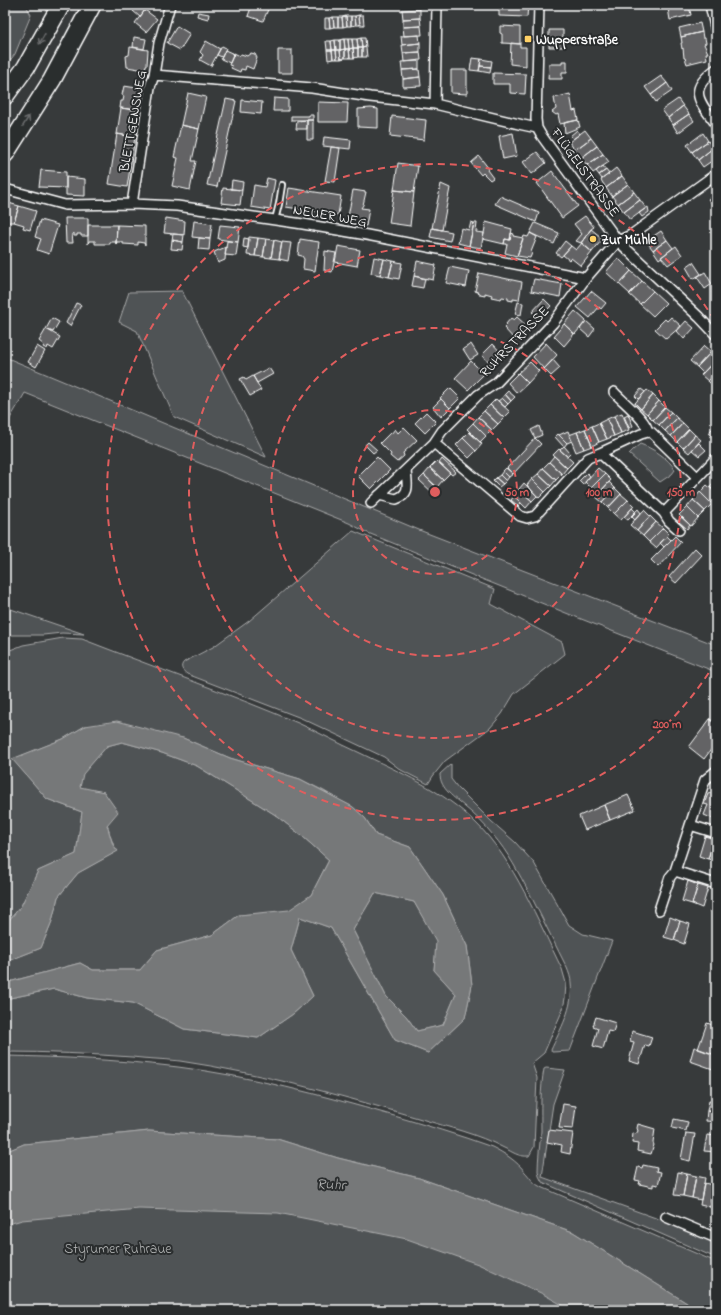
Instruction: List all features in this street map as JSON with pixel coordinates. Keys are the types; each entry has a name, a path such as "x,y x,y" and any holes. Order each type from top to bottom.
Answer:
{"highway":[{"path":"5,96 26,67 61,5"},
{"path":"5,154 52,80 92,5"}],"street":[{"name":"BLETTGENSWEG","path":"132,204 149,94 170,5"},
{"path":"435,104 437,5"},
{"name":"FLÜGELSTRASSE","path":"539,5 537,128 618,241 689,307 716,335"},
{"path":"710,5 716,31"},
{"path":"716,69 704,77 698,92 701,103 716,124"},
{"path":"154,75 312,88 356,95 435,104 523,126 537,128"},
{"path":"618,241 631,235 716,174"},
{"name":"NEUER WEG","path":"5,191 65,205 132,204 177,206 275,220 360,234 586,278"},
{"name":"RUHRSTRASSE","path":"371,503 434,443 442,431 478,395 496,383 553,323 586,278 618,241"},
{"path":"614,392 643,421 648,427 648,432"},
{"path":"434,443 520,516 527,518 535,516 588,458 648,432 654,434 698,477"},
{"path":"600,453 664,513 669,521 679,530"},
{"path":"664,513 716,458"},
{"path":"380,495 396,499 405,495 407,488 406,470"},
{"path":"659,910 670,877 675,871 705,780 716,771"},
{"path":"690,825 716,833"},
{"path":"675,871 716,884"},
{"path":"666,1217 716,1238"}],"lane":[{"path":"275,220 282,185"}],"green space":[{"path":"5,5 26,5 31,15 15,54 5,67"},
{"path":"182,291 266,457 174,417 137,331 119,322 129,292"},
{"path":"5,357 419,530 716,645 716,672 566,613 368,533 349,523 25,393 5,427"},
{"path":"640,444 650,448 669,461 675,470 672,474 660,482 629,454"},
{"path":"353,531 495,589 491,604 562,642 565,654 514,694 502,714 490,728 445,761 428,784 401,770 384,757 301,718 187,674 182,669 184,662 213,647 249,621"},
{"path":"5,607 84,634 62,633 43,635 5,635"},
{"path":"63,638 82,639 306,726 435,791 463,811 490,838 514,873 534,911 562,969 566,983 563,1009 544,1053 532,1063 537,1078 534,1147 529,1156 516,1154 473,1135 389,1109 300,1085 210,1066 180,1061 132,1057 37,1052 5,1052 5,999 54,989 87,998 133,1003 184,1029 258,1038 293,1014 313,996 291,950 300,917 331,928 395,1040 428,1053 465,1018 472,985 467,946 443,895 410,847 376,835 365,818 353,807 300,779 230,758 183,738 85,726 63,739 13,759 47,799 82,812 76,854 38,871 21,906 5,925 5,652 23,645"},
{"path":"122,742 162,753 197,766 274,814 329,860 311,895 289,911 239,915 212,935 157,950 140,970 93,970 80,963 5,983 5,962 41,948 52,921 58,897 78,873 117,851 113,844 109,830 104,792 80,788 82,774 107,746"},
{"path":"451,764 451,779 458,788 491,821 515,842 534,863 569,925 583,934 612,941 570,1051 552,1052 551,1050 566,1018 570,1001 571,981 567,968 530,894 504,849 483,824 449,793 442,784 440,774"},
{"path":"375,893 414,902 437,941 434,970 456,994 443,1025 417,1031 406,1016 386,996 353,930"},
{"path":"5,1056 135,1062 232,1075 312,1093 467,1138 492,1147 506,1155 522,1168 539,1186 716,1262 716,1310 698,1310 573,1232 419,1178 338,1158 277,1139 149,1131 24,1144 5,1152"},
{"path":"544,1069 565,1070 553,1104 542,1177 664,1221 716,1243 716,1258 542,1182 539,1176 538,1166 541,1131 542,1085"},
{"name":"Styrumer Ruhraue","path":"335,1196 644,1310 5,1310 5,1198"}],"water":[{"path":"117,721 183,738 230,758 300,779 353,807 365,818 376,835 410,847 443,895 467,946 472,985 465,1018 428,1053 395,1040 331,928 300,917 291,950 313,996 293,1014 258,1038 184,1029 133,1003 87,998 54,989 5,999 5,983 80,963 93,970 140,970 157,950 212,935 239,915 289,910 311,895 329,860 274,814 197,766 162,753 122,742 107,746 83,774 80,787 104,792 118,812 107,825 113,845 118,851 78,873 58,897 52,921 41,948 5,962 5,925 21,906 38,871 76,854 82,812 47,799 12,759 63,739 85,726","holes":["375,893 414,902 436,941 434,970 456,994 443,1025 417,1031 406,1016 386,996 353,930"]},
{"name":"Ruhr","path":"149,1131 277,1139 338,1158 419,1178 573,1232 698,1310 571,1310 543,1294 478,1264 407,1239 278,1213 139,1209 22,1220 5,1225 5,1152 24,1144"}],"building":[{"path":"137,5 145,10 140,17 133,11"},
{"path":"252,5 270,5 263,21 248,16"},
{"path":"499,5 528,5 527,17 499,16"},
{"path":"550,5 566,5 566,7 550,7"},
{"path":"667,5 683,5 668,8"},
{"path":"689,5 691,15 670,20 668,8"},
{"path":"420,9 420,18 403,19 402,10"},
{"path":"145,10 157,19 146,32 135,23"},
{"path":"198,12 209,14 208,19 197,16"},
{"path":"359,15 363,15 364,25 360,25"},
{"path":"359,15 360,25 356,25 355,16"},
{"path":"346,16 351,16 351,26 347,26"},
{"path":"346,16 347,26 343,27 342,17"},
{"path":"351,16 355,16 356,25 351,26"},
{"path":"333,17 334,27 330,28 329,18"},
{"path":"333,17 338,17 338,27 334,27"},
{"path":"338,17 342,17 343,27 338,27"},
{"path":"325,18 329,18 330,28 325,28"},
{"path":"420,18 421,26 403,27 403,19"},
{"path":"700,23 702,32 681,37 679,28"},
{"path":"177,26 190,34 180,50 167,43"},
{"path":"421,26 422,35 404,36 403,27"},
{"path":"500,26 520,27 520,44 502,43"},
{"path":"549,30 563,30 563,47 549,47"},
{"path":"702,32 706,43 704,44 708,53 706,53 707,59 687,64 684,58 683,48 682,49 681,37"},
{"path":"419,35 420,43 402,45 401,36"},
{"path":"134,37 146,39 144,49 133,47"},
{"path":"361,38 365,38 366,47 362,48"},
{"path":"361,38 362,48 358,48 357,39"},
{"path":"344,39 345,49 340,50 340,40"},
{"path":"344,39 348,39 349,49 345,49"},
{"path":"348,39 352,39 353,48 349,49"},
{"path":"352,39 357,39 358,48 353,48"},
{"path":"335,40 340,40 340,50 336,50"},
{"path":"335,40 336,50 332,50 331,41"},
{"path":"206,41 220,49 211,66 200,60 203,55 200,52"},
{"path":"326,41 331,41 332,50 327,50"},
{"path":"420,43 420,52 403,53 402,45"},
{"path":"511,43 520,44 520,47 526,47 526,66 510,64"},
{"path":"222,46 226,48 222,57 217,55"},
{"path":"130,47 148,50 147,65 145,70 127,67 126,56 129,55"},
{"path":"366,47 367,57 362,57 362,48"},
{"path":"353,48 354,58 350,58 349,49"},
{"path":"353,48 358,48 358,57 354,58"},
{"path":"358,48 362,48 362,57 358,57"},
{"path":"345,49 345,58 341,59 340,50"},
{"path":"345,49 349,49 350,58 345,58"},
{"path":"225,50 234,54 230,63 221,59"},
{"path":"278,50 292,50 292,73 278,73"},
{"path":"327,50 332,50 333,59 328,60"},
{"path":"332,50 336,50 337,59 333,59"},
{"path":"336,50 340,50 341,59 337,59"},
{"path":"420,52 421,60 404,62 403,53"},
{"path":"234,53 240,56 241,54 247,56 251,53 255,54 257,58 253,69 246,66 245,70 241,69 240,72 231,68 232,66 229,65"},
{"path":"472,58 481,59 479,71 470,70"},
{"path":"481,59 492,61 491,67 480,66"},
{"path":"419,61 419,69 402,70 401,62"},
{"path":"562,61 567,61 567,72 562,72 562,79 548,79 549,64 562,64"},
{"path":"480,66 491,67 490,73 479,71"},
{"path":"419,69 420,77 403,79 402,70"},
{"path":"451,70 467,70 467,94 451,93"},
{"path":"493,73 526,74 525,94 510,93 510,84 493,84"},
{"path":"661,76 667,83 651,95 645,87"},
{"path":"420,77 421,86 403,87 403,79"},
{"path":"667,83 672,91 656,102 651,95"},
{"path":"124,86 143,89 140,110 120,108 121,101 123,101 124,96 122,95"},
{"path":"188,93 206,97 199,129 181,125"},
{"path":"570,94 573,111 576,110 578,120 560,124 558,114 556,115 552,112 556,109 554,98"},
{"path":"274,98 288,99 288,111 273,111"},
{"path":"226,99 236,101 217,187 207,185"},
{"path":"678,99 683,106 668,118 662,110"},
{"path":"242,100 262,102 261,114 241,112"},
{"path":"318,102 348,103 347,122 318,122"},
{"path":"683,106 689,114 673,125 668,118"},
{"path":"121,108 140,111 135,137 117,134"},
{"path":"358,109 378,109 378,128 358,127"},
{"path":"689,114 694,121 678,133 673,125"},
{"path":"313,115 313,120 291,120 291,116"},
{"path":"392,116 426,120 424,140 390,136"},
{"path":"307,120 307,129 296,129 297,121"},
{"path":"307,120 313,120 313,140 307,140"},
{"path":"578,120 580,127 565,133 564,123"},
{"path":"181,125 199,129 192,161 196,161 190,190 172,186 178,158 174,157"},
{"path":"577,130 580,134 573,139 570,136"},
{"path":"585,130 591,138 575,150 569,142"},
{"path":"513,133 517,156 503,159 499,136"},
{"path":"703,133 708,141 692,152 687,145"},
{"path":"117,134 135,137 127,187 109,184"},
{"path":"324,137 351,140 350,149 323,146"},
{"path":"591,138 597,146 581,158 575,150"},
{"path":"708,141 713,148 698,160 692,152"},
{"path":"597,146 603,154 587,165 581,158"},
{"path":"331,147 340,148 335,182 325,181"},
{"path":"713,148 716,152 716,158 703,167 698,160"},
{"path":"537,152 546,163 532,174 523,162"},
{"path":"603,154 609,162 593,173 587,165"},
{"path":"479,156 489,169 487,170 493,178 490,180 483,173 481,175 471,163"},
{"path":"398,163 418,166 414,192 394,190"},
{"path":"603,166 606,170 599,175 596,171"},
{"path":"616,168 622,176 606,188 601,180"},
{"path":"41,170 66,172 66,188 39,187"},
{"path":"606,170 609,174 602,179 599,175"},
{"path":"552,171 578,206 562,218 537,183"},
{"path":"622,176 628,184 612,196 606,188"},
{"path":"66,177 85,179 85,196 66,195"},
{"path":"267,178 275,180 270,210 251,207 254,185 265,187"},
{"path":"232,180 243,182 242,190 231,189"},
{"path":"441,184 450,188 442,230 432,228"},
{"path":"628,184 634,192 618,204 612,196"},
{"path":"223,188 242,190 240,205 221,203"},
{"path":"289,188 341,196 338,215 286,207"},
{"path":"353,190 366,192 361,208 369,209 366,226 347,222"},
{"path":"394,190 414,192 410,226 389,223"},
{"path":"634,192 640,200 624,212 618,204"},
{"path":"716,195 716,209 708,199"},
{"path":"500,196 539,213 536,222 495,204"},
{"path":"640,200 646,208 630,220 624,212"},
{"path":"5,202 19,206 14,222 9,222 5,229"},
{"path":"19,206 36,211 30,230 23,228 24,225 14,222"},
{"path":"648,207 649,212 642,217 639,213"},
{"path":"585,216 594,227 581,243 576,241 582,234 574,224"},
{"path":"65,218 88,218 88,236 81,236 81,234 77,234 77,236 74,236 74,233 72,234 73,243 66,243"},
{"path":"166,218 185,221 184,235 164,233"},
{"path":"40,220 58,225 49,254 37,250 41,239 35,237"},
{"path":"194,221 212,224 210,239 192,237"},
{"path":"471,222 474,223 469,246 458,243 461,228 469,230"},
{"path":"486,222 512,229 510,240 505,239 504,244 483,239"},
{"path":"474,223 477,223 476,232 484,233 481,248 469,246"},
{"path":"535,223 559,233 554,244 530,233"},
{"path":"88,225 117,225 116,244 116,242 110,242 110,244 95,244 95,241 89,241 88,244"},
{"path":"117,225 145,226 145,245 144,243 138,242 138,245 123,244 123,242 117,242 116,244"},
{"path":"220,225 240,227 238,242 218,239"},
{"path":"432,228 452,232 450,241 430,237"},
{"name":"Zur Mühle","path":"591,229 601,237 601,241 592,252 581,243"},
{"path":"661,231 667,240 653,250 646,241"},
{"path":"511,233 514,234 513,236 523,238 517,256 505,253 507,244 504,244 505,239 510,240"},
{"path":"530,233 537,237 530,258 517,256 524,236 528,237"},
{"path":"173,234 184,235 183,242 172,240"},
{"path":"249,237 258,238 255,256 247,255"},
{"path":"199,238 210,239 209,250 198,249"},
{"path":"244,238 249,239 248,248 243,247"},
{"path":"258,238 266,239 263,257 255,256"},
{"path":"266,239 274,240 271,258 263,257"},
{"path":"300,239 319,242 315,271 303,269 304,259 302,256 298,255"},
{"path":"172,240 183,242 182,250 171,249"},
{"path":"274,240 282,242 279,259 271,258"},
{"path":"667,240 673,248 659,259 653,250"},
{"path":"227,241 238,242 236,256 225,255"},
{"path":"565,241 571,246 561,257 556,253"},
{"path":"282,242 291,243 288,261 279,259"},
{"path":"582,243 592,252 581,266 571,258 569,260 563,255 571,246 576,250"},
{"path":"338,246 360,250 357,266 335,262"},
{"path":"676,246 682,255 668,265 661,257"},
{"path":"226,247 225,260 218,263 214,252"},
{"path":"325,251 336,253 332,272 324,270"},
{"path":"374,257 384,259 380,275 371,273"},
{"path":"618,258 631,271 619,284 606,272"},
{"path":"384,259 393,261 389,277 380,275"},
{"path":"393,261 402,263 399,279 389,277"},
{"path":"417,261 436,265 433,280 414,276"},
{"path":"693,262 701,274 693,279 686,267"},
{"path":"450,267 469,271 466,287 446,283"},
{"path":"631,271 642,281 630,294 619,284"},
{"path":"705,272 712,284 705,289 697,277"},
{"path":"479,273 522,282 519,300 513,299 513,301 508,300 508,298 502,297 501,299 491,297 492,295 485,293 485,296 480,295 480,293 475,291"},
{"path":"414,276 425,279 423,288 412,286"},
{"path":"534,279 562,284 560,297 531,291"},
{"path":"642,281 653,291 640,304 629,294"},
{"path":"591,291 606,303 601,309 599,307 590,318 577,307"},
{"path":"653,291 666,303 653,316 640,304"},
{"path":"544,299 551,306 539,318 532,312"},
{"path":"518,302 523,303 521,315 515,314"},
{"path":"76,303 81,305 70,326 66,323"},
{"path":"575,311 586,321 575,334 564,324"},
{"path":"517,317 529,328 516,341 504,328 511,318 514,320"},
{"path":"671,317 681,326 666,339 655,329 665,319 667,321"},
{"path":"52,318 59,322 53,332 46,329"},
{"path":"586,321 595,329 589,337 580,329"},
{"path":"686,321 694,328 684,339 677,331"},
{"path":"564,324 574,334 564,346 554,336"},
{"path":"46,329 60,337 53,349 48,346 47,349 43,347 44,345 39,341"},
{"path":"546,343 557,355 544,369 533,357"},
{"path":"471,344 478,355 470,360 463,349"},
{"path":"493,344 503,355 492,366 482,355"},
{"path":"37,346 45,351 36,367 28,362"},
{"path":"704,346 711,352 697,367 690,361"},
{"path":"711,352 716,357 716,360 703,373 697,367"},
{"path":"553,360 560,368 551,376 544,369"},
{"path":"715,360 716,372 708,381 701,375"},
{"path":"471,361 484,374 468,390 455,378"},
{"path":"530,362 539,371 528,383 518,373"},
{"path":"269,368 273,374 257,383 253,376"},
{"path":"716,372 716,385 714,387 708,381"},
{"path":"518,373 528,383 517,393 508,383"},
{"path":"253,376 261,390 250,396 240,379 244,377 246,380"},
{"path":"450,388 460,398 450,408 440,398"},
{"path":"641,389 645,392 638,399 635,396"},
{"path":"647,390 653,395 641,409 635,403"},
{"path":"508,391 515,397 511,401 505,394"},
{"path":"505,394 511,401 508,404 502,398"},
{"path":"653,395 659,401 647,414 641,409"},
{"path":"502,398 508,404 505,407 498,401"},
{"path":"441,399 450,408 441,417 433,407"},
{"path":"496,399 510,412 504,418 490,405"},
{"path":"659,401 665,407 653,420 647,414"},
{"path":"490,405 504,418 498,424 484,411"},
{"path":"665,407 671,412 659,425 653,420"},
{"path":"484,411 498,424 492,430 478,417"},
{"path":"426,412 436,422 425,433 415,423"},
{"path":"671,412 677,418 665,431 659,425"},
{"path":"622,413 629,430 621,433 614,416"},
{"path":"628,414 633,426 629,428 624,416"},
{"path":"614,416 621,433 614,436 607,419"},
{"path":"478,417 492,430 486,436 473,423"},
{"path":"677,418 683,423 671,436 665,431"},
{"path":"607,419 614,436 607,439 599,423"},
{"path":"473,423 486,436 480,442 467,429"},
{"path":"599,423 607,439 599,442 592,426"},
{"path":"683,423 689,429 677,442 671,436"},
{"path":"539,426 542,435 535,438 531,430"},
{"path":"592,426 599,442 592,446 585,429"},
{"path":"715,426 716,427 716,440 708,433"},
{"path":"404,427 417,440 403,453 404,456 397,462 390,456 391,454 380,443 395,429 398,433"},
{"path":"585,429 592,446 584,449 577,432"},
{"path":"689,429 695,435 683,448 677,442"},
{"path":"568,431 572,441 567,443 559,435"},
{"path":"469,432 482,444 476,451 463,438"},
{"path":"577,432 584,449 576,452 569,435"},
{"path":"558,434 567,443 564,447 555,437"},
{"path":"695,435 701,440 689,453 683,448"},
{"path":"463,438 476,451 469,458 456,445"},
{"path":"535,438 541,444 513,474 507,468"},
{"path":"368,442 377,450 373,453 365,445"},
{"path":"699,443 706,450 699,456 692,450"},
{"path":"564,446 570,453 567,456 560,450"},
{"path":"559,449 573,462 567,468 553,455"},
{"path":"554,456 567,468 562,474 549,462"},
{"path":"377,457 390,470 371,489 358,476"},
{"path":"442,459 456,472 452,475 439,463"},
{"path":"437,461 450,473 443,480 430,468"},
{"path":"549,462 562,474 556,480 543,468"},
{"path":"430,468 443,480 437,487 424,475"},
{"path":"506,468 513,474 509,477 503,471"},
{"path":"543,468 556,480 551,486 538,474"},
{"path":"598,468 605,474 591,488 585,482"},
{"path":"503,471 509,477 506,481 500,475"},
{"path":"587,473 590,476 583,485 579,481"},
{"path":"538,474 551,486 545,492 532,479"},
{"path":"605,474 611,480 598,494 591,488"},
{"path":"424,475 438,489 434,494 419,480"},
{"path":"500,475 506,481 503,484 496,478"},
{"path":"496,478 503,484 499,487 493,481"},
{"path":"532,479 545,492 539,498 527,485"},
{"path":"609,482 615,488 602,502 596,497"},
{"path":"524,483 537,496 532,501 519,489"},
{"path":"713,483 716,486 716,493 710,487"},
{"path":"707,485 716,493 716,500 712,504 700,492"},
{"path":"615,488 621,494 608,508 602,502"},
{"path":"519,489 532,501 526,508 513,495"},
{"path":"700,492 712,504 705,511 693,500"},
{"path":"621,494 628,500 614,514 608,508"},
{"path":"514,496 521,503 518,506 511,500"},
{"path":"628,500 634,506 621,520 614,514"},
{"path":"693,500 705,511 698,518 687,507"},
{"path":"687,507 698,518 691,526 679,515"},
{"path":"632,508 636,512 628,520 624,517"},
{"path":"638,509 641,513 635,520 631,516"},
{"path":"644,510 650,516 637,531 630,525"},
{"path":"650,516 656,522 643,536 637,531"},
{"path":"682,517 690,525 687,529 678,521"},
{"path":"656,522 663,528 649,542 643,536"},
{"path":"663,528 669,534 656,548 649,542"},
{"path":"667,536 671,540 664,547 660,543"},
{"path":"675,536 681,542 658,567 651,560"},
{"path":"695,548 702,555 676,583 669,577"},
{"path":"710,719 716,724 716,743 704,759 689,747"},
{"path":"713,792 716,793 716,820 704,815 708,805 704,804 708,794"},
{"path":"628,795 635,810 610,820 604,805"},
{"path":"604,805 610,820 585,830 579,816"},
{"path":"705,836 714,839 708,859 699,856"},
{"path":"714,839 716,840 716,861 708,859"},
{"path":"688,881 698,885 692,904 682,901"},
{"path":"698,885 708,888 702,908 692,904"},
{"path":"716,891 716,913 710,911"},
{"path":"670,917 680,921 674,940 664,937"},
{"path":"680,921 690,924 684,944 674,940"},
{"path":"596,1017 616,1023 613,1032 608,1031 603,1049 593,1046 598,1028 593,1026"},
{"path":"707,1023 716,1026 715,1055 698,1049"},
{"path":"632,1031 652,1037 649,1046 645,1045 639,1064 629,1061 634,1042 630,1041"},
{"path":"694,1047 716,1055 716,1061 713,1069 690,1061"},
{"path":"709,1101 716,1102 716,1112 707,1111"},
{"path":"563,1104 576,1106 573,1129 559,1128"},
{"path":"707,1111 716,1112 716,1122 706,1121"},
{"path":"674,1119 688,1122 686,1131 672,1128"},
{"path":"638,1124 655,1129 654,1145 651,1154 637,1151 638,1144 632,1143 633,1133 636,1134 638,1131"},
{"path":"549,1130 573,1133 570,1154 561,1152 562,1145 547,1142"},
{"path":"686,1133 695,1134 690,1161 681,1159"},
{"path":"707,1135 716,1136 716,1152 704,1151"},
{"path":"643,1165 657,1168 656,1171 661,1172 658,1185 653,1184 653,1187 639,1184 640,1181 635,1180 638,1167 642,1168"},
{"path":"678,1172 687,1174 683,1196 674,1195"},
{"path":"687,1174 696,1176 692,1198 683,1196"},
{"path":"696,1176 705,1178 701,1200 692,1198"},
{"path":"704,1183 713,1185 709,1207 700,1205"},
{"path":"713,1185 716,1186 716,1208 709,1207"}],"place":[{"name":"Wupperstraße","path":"528,39"},
{"name":"Zur Mühle","path":"593,239"}]}
